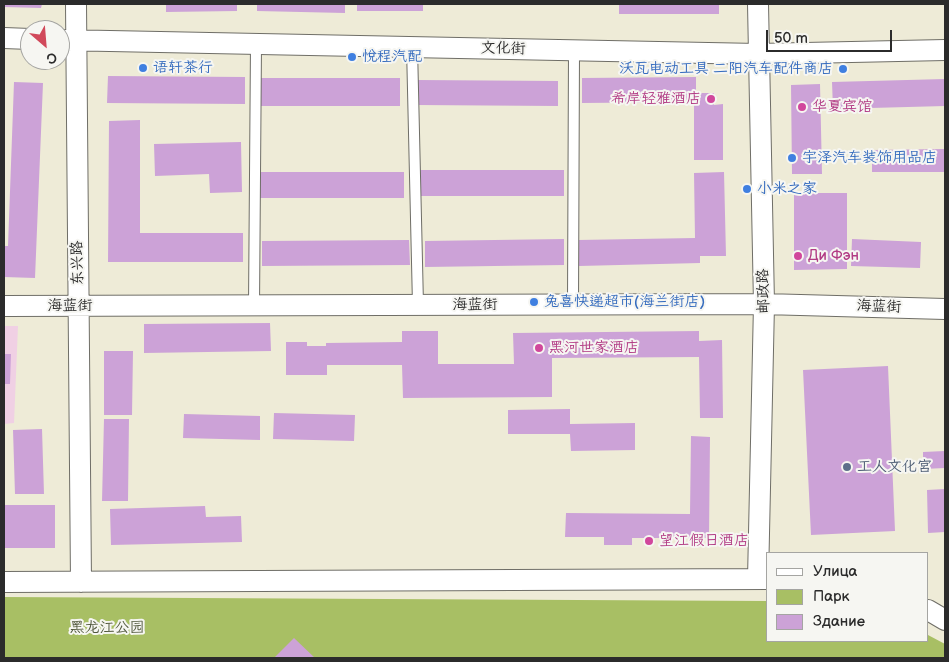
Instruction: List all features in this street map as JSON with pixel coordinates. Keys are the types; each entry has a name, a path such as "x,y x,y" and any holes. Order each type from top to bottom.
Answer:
{"street":[{"name":"东兴路","path":"70,31 76,4"},
{"name":"邮政路","path":"758,4 764,304 763,579"},
{"path":"4,38 20,39"},
{"name":"文化街","path":"70,40 758,54 945,50"},
{"name":"东兴路","path":"69,70 79,307 81,582"},
{"name":"海蓝街","path":"4,306 764,304 945,309"},
{"path":"4,582 763,579"},
{"path":"929,611 945,620"}],"lane":[{"path":"254,306 256,44"},
{"path":"412,47 418,305"},
{"path":"573,304 574,50"}],"shaded area":[{"path":"4,326 18,326 14,423 4,424"}],"green space":[{"name":"黑龙江公园","path":"4,597 766,601 766,642 929,642 929,636 945,644 945,658 4,658"}],"building":[{"path":"4,4 42,4 41,8 4,7"},
{"path":"166,4 237,4 237,11 166,12"},
{"path":"257,4 345,4 345,13 257,11"},
{"path":"357,4 423,4 423,11 357,11"},
{"path":"619,4 719,4 719,14 619,14"},
{"path":"108,76 245,77 245,104 107,103"},
{"path":"696,77 696,93 714,93 714,105 723,104 723,160 694,160 694,102 582,103 582,78"},
{"path":"259,78 400,78 400,106 259,106"},
{"path":"945,79 945,106 833,109 832,82"},
{"path":"417,80 558,81 558,106 416,105"},
{"path":"14,82 43,83 35,278 4,277 4,246 8,246"},
{"path":"820,84 822,174 792,174 791,85"},
{"path":"140,120 140,233 243,233 243,262 108,262 109,121"},
{"path":"241,142 242,192 210,193 209,174 155,176 154,144"},
{"path":"945,149 945,172 872,172 872,150"},
{"path":"420,170 564,170 564,196 420,196"},
{"path":"260,172 404,172 404,198 260,198"},
{"path":"724,172 726,256 700,256 700,263 579,266 578,240 695,238 694,173"},
{"path":"794,193 847,193 847,269 794,270"},
{"path":"564,239 564,265 425,267 425,241"},
{"path":"852,239 921,242 920,268 851,266"},
{"path":"409,240 410,265 262,266 262,241"},
{"path":"270,323 271,351 144,353 144,324"},
{"path":"402,331 438,331 438,364 514,364 513,333 699,331 699,341 722,340 723,418 700,418 699,357 552,358 552,397 403,398 402,365 327,365 327,375 286,375 286,342 307,342 307,346 326,346 326,343 402,342"},
{"path":"104,351 133,351 132,415 104,415"},
{"path":"4,354 11,354 10,384 4,384"},
{"path":"888,366 895,531 811,535 803,370"},
{"path":"570,409 570,424 635,423 635,450 571,451 570,434 508,434 508,410"},
{"path":"274,413 355,415 354,441 273,439"},
{"path":"184,414 260,416 260,440 183,438"},
{"path":"104,419 129,419 128,501 102,501"},
{"path":"42,429 44,494 15,494 13,430"},
{"path":"691,436 710,437 709,538 632,538 632,545 604,545 604,537 565,537 566,513 690,514"},
{"path":"945,451 945,468 923,469 923,452"},
{"path":"945,489 945,532 928,533 927,490"},
{"path":"4,505 55,505 55,548 4,548"},
{"path":"205,506 206,517 241,516 242,542 111,545 110,509"},
{"path":"294,638 315,658 274,658"}],"place":[{"name":"悦程汽配","path":"352,57"},
{"name":"语轩茶行","path":"143,68"},
{"name":"沃瓦电动工具 二阳汽车配件商店","path":"843,69"},
{"name":"希岸轻雅酒店","path":"711,99"},
{"name":"华夏宾馆","path":"802,107"},
{"name":"宇泽汽车装饰用品店","path":"792,158"},
{"name":"小米之家","path":"747,189"},
{"name":"Ди Фэн","path":"798,256"},
{"name":"兔喜快递超市(海兰街店)","path":"534,302"},
{"name":"黑河世家酒店","path":"539,348"},
{"name":"工人文化宫","path":"847,467"},
{"name":"望江假日酒店","path":"649,541"}]}
